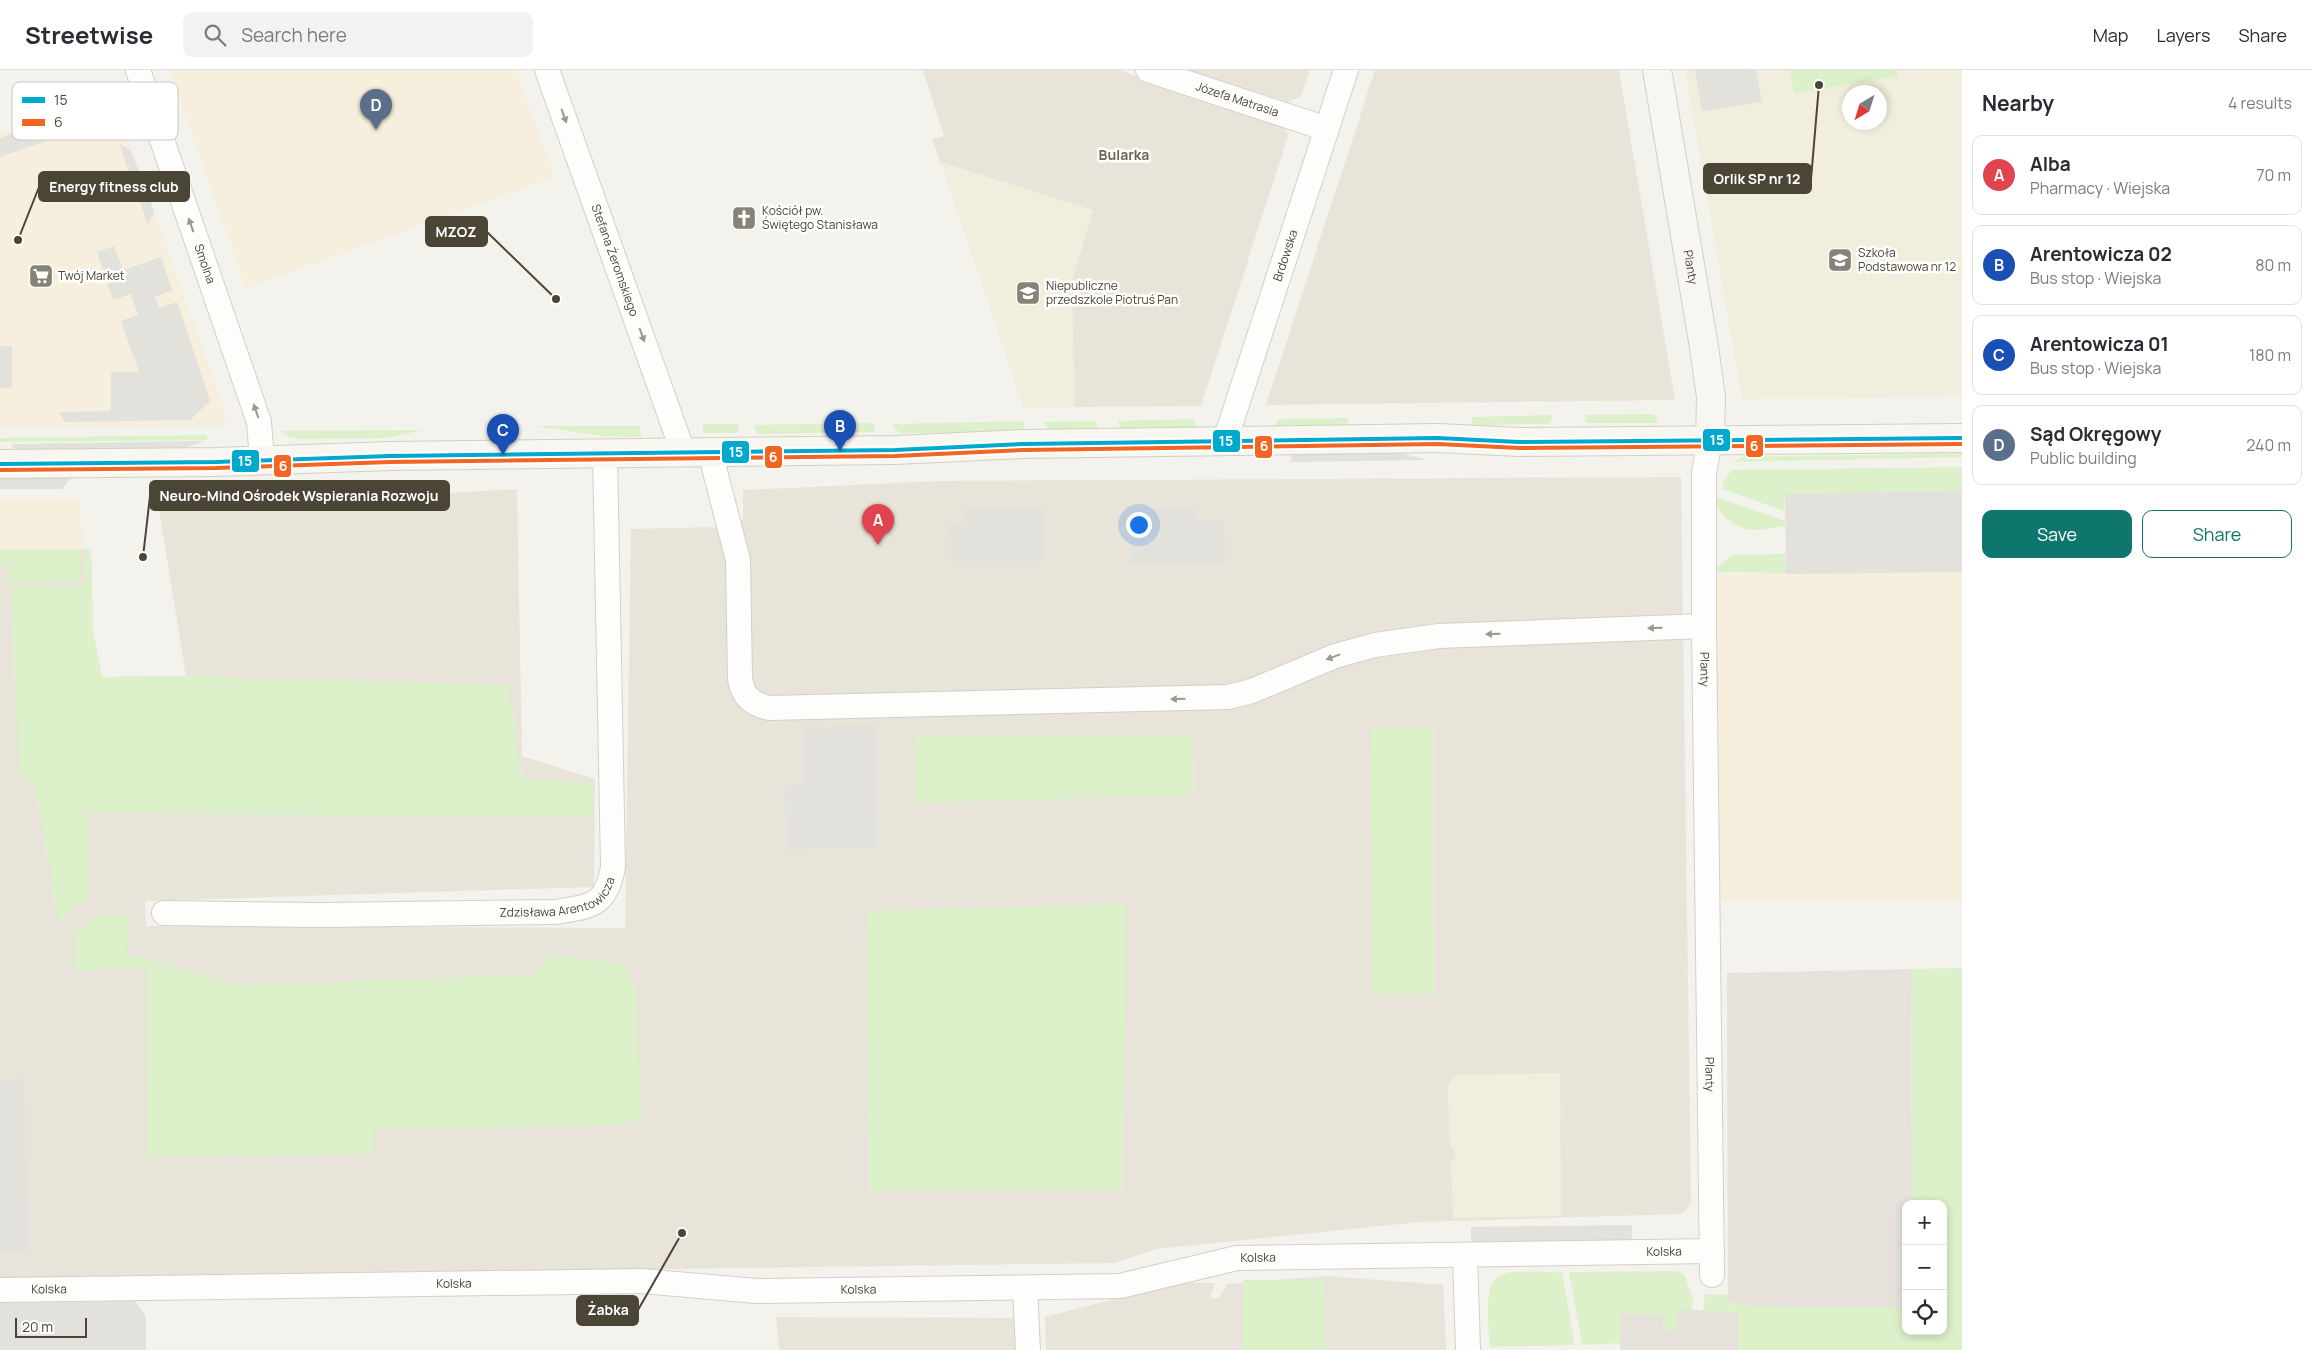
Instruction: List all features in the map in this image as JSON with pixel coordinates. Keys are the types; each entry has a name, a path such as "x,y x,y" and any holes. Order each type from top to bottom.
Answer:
{"street":[{"name":"Smolna","path":"138,70 142,82"},
{"name":"Stefana Żeromskiego","path":"548,70 683,452"},
{"name":"Józefa Matrasia","path":"1148,70 1327,129"},
{"name":"Brdowska","path":"1225,441 1346,70"},
{"name":"Planty","path":"1657,70 1711,397 1710,440 1704,473 1704,626 1712,1275"},
{"name":"Smolna","path":"162,140 259,422 262,459"},
{"path":"0,464 605,453 895,450 1004,445 1438,438 1519,442 1962,438"},
{"path":"710,452 738,560 740,679 742,690 748,699 758,706 769,708 1228,697 1252,690 1335,656 1384,644 1439,636 1704,626"},
{"name":"Zdzisława Arentowicza","path":"164,913 322,915 556,912 585,907 602,897 609,887 613,867 605,453"},
{"name":"Kolska","path":"0,1290 642,1281 757,1290 1120,1286 1237,1258 1712,1251"},
{"path":"1465,1255 1468,1350"},
{"path":"1025,1288 1028,1350"}],"shaded area":[{"path":"169,70 516,70 555,177 246,288 178,95 178,82 173,82"},
{"path":"923,70 1118,70 1282,123 1288,136 1201,406 1074,407 1072,280 1093,211 940,162 932,139 944,136"},
{"path":"1187,70 1310,70 1301,96 1288,102"},
{"path":"1375,70 1619,70 1675,400 1266,405"},
{"name":"Szkoła Podstawowa nr 12","path":"1685,70 1962,70 1962,397 1742,399"},
{"path":"1695,70 1756,70 1762,102 1702,111"},
{"path":"12,130 12,140 129,140 227,416 224,426 0,428 0,134"},
{"path":"12,134 12,140 49,140 0,157 0,138"},
{"path":"119,143 131,151 154,211 148,225"},
{"name":"Niepubliczne przedszkole Piotruś Pan","path":"940,162 1093,210 1072,280 1074,407 1024,408"},
{"path":"114,246 123,270 161,257 172,290 155,297 159,308 177,302 210,401 190,420 65,422 59,412 111,411 111,372 139,372 121,321 138,315 131,294 113,300 97,252"},
{"path":"0,346 12,346 12,388 0,388"},
{"path":"205,441 181,449 16,451 11,444"},
{"path":"1397,452 1427,460 1291,462 1291,454"},
{"path":"73,476 62,489 0,489 0,477"},
{"path":"1681,477 1691,1202 1681,1214 1420,1222 1156,1249 1114,1263 0,1278 0,550 91,549 93,632 102,677 186,676 157,498 412,495 517,489 522,756 595,779 594,887 145,901 146,926 625,928 631,529 719,527 743,520 743,490 939,481"},
{"path":"1962,491 1962,572 1786,574 1785,494"},
{"path":"80,498 83,549 0,550 0,499"},
{"path":"1195,507 1195,520 1224,520 1225,562 1130,563 1130,509"},
{"path":"1044,509 1044,561 951,561 950,526 964,525 964,510"},
{"path":"1962,571 1962,901 1717,901 1716,574"},
{"path":"875,725 878,848 787,849 785,786 803,785 802,727"},
{"path":"1911,969 1912,1200 1902,1200 1902,1307 1748,1306 1728,1300 1727,973"},
{"path":"1560,1073 1561,1216 1453,1218 1451,1163 1456,1156 1450,1143 1448,1103 1448,1086 1452,1079 1457,1075"},
{"path":"24,1079 28,1252 0,1252 0,1080"},
{"path":"1632,1225 1632,1241 1471,1243 1471,1227"},
{"path":"1327,1276 1443,1285 1446,1350 1046,1350 1045,1317 1176,1283 1215,1283 1210,1298 1219,1298 1227,1284"},
{"path":"135,1301 146,1316 146,1350 0,1350 0,1303"},
{"path":"1677,1309 1738,1312 1738,1350 1620,1350 1620,1314 1663,1314 1663,1330 1677,1330"},
{"path":"776,1317 1020,1318 1020,1350 779,1350"}],"green space":[{"path":"1790,70 1897,70 1898,76 1794,94"},
{"path":"1654,414 1658,423 1587,423 1585,415"},
{"path":"1552,415 1552,420 1549,424 1475,425 1471,421 1472,417"},
{"path":"1349,418 1347,427 1275,428 1276,423 1280,419"},
{"path":"1193,419 1197,426 1193,428 1121,430 1118,421"},
{"path":"1025,421 1024,432 900,433 894,428 894,424"},
{"path":"1097,421 1097,431 1055,431 1045,426 1044,422"},
{"path":"875,423 874,432 757,434 754,425"},
{"path":"703,424 739,424 737,433 703,433"},
{"path":"535,426 640,426 641,437 602,436"},
{"path":"424,430 386,438 298,439 289,437 281,431"},
{"path":"207,435 207,440 0,442 0,438"},
{"path":"1962,453 1962,457 1731,462 1744,457"},
{"path":"1962,467 1962,491 1785,494 1784,511 1722,489 1724,480 1732,470"},
{"path":"1713,496 1785,521 1785,526 1761,530 1743,528 1730,521 1724,515 1715,503"},
{"path":"83,549 79,560 80,579 78,581 11,584 8,580 8,564 0,564 0,550"},
{"path":"87,549 91,549 93,632 102,677 187,676 509,685 522,779 592,783 592,816 88,812 88,896 59,923 35,787 19,772 11,589 16,587 84,586"},
{"path":"1785,554 1786,573 1716,572 1716,568 1732,555"},
{"path":"1371,728 1434,728 1435,994 1372,994"},
{"path":"1192,735 1194,795 916,803 915,737"},
{"path":"1127,904 1122,1190 869,1191 867,911"},
{"path":"128,915 127,954 240,985 535,975 550,955 624,964 637,993 641,1118 622,1125 375,1130 374,1154 147,1157 146,969 74,971 74,934 98,917"},
{"path":"1962,968 1962,1350 1738,1350 1738,1312 1703,1310 1705,1294 1728,1295 1728,1300 1748,1306 1902,1307 1902,1335 1947,1335 1947,1200 1912,1200 1911,969"},
{"path":"1677,1271 1684,1274 1693,1298 1692,1310 1677,1310 1677,1330 1663,1330 1662,1314 1621,1314 1621,1343 1582,1345 1569,1272"},
{"path":"1516,1272 1562,1272 1575,1345 1490,1347 1488,1306 1489,1295 1496,1278 1503,1274"},
{"path":"1243,1280 1323,1281 1325,1350 1243,1350"}],"transit line":[{"name":"15","path":"0,464 216,462 390,456 895,450 1023,444 1438,438 1519,442 1962,438"},
{"name":"6","path":"0,470 216,468 390,462 895,456 1023,450 1438,444 1519,448 1962,444"}],"place":[{"name":"Orlik SP nr 12","path":"1819,85"},
{"name":"Sąd Okręgowy","path":"376,130"},
{"name":"Kościół pw. Świętego Stanisława","path":"744,218"},
{"name":"Energy fitness club","path":"18,240"},
{"name":"Szkoła Podstawowa nr 12","path":"1840,260"},
{"name":"Twój Market","path":"41,276"},
{"name":"Niepubliczne przedszkole Piotruś Pan","path":"1028,293"},
{"name":"MZOZ","path":"556,299"},
{"name":"Arentowicza 02","path":"840,451"},
{"name":"Arentowicza 01","path":"503,455"},
{"name":"Alba","path":"878,545"},
{"name":"Neuro-Mind Ośrodek Wspierania Rozwoju","path":"143,557"},
{"name":"Żabka","path":"682,1233"}],"district":[{"name":"Bularka","path":"1124,155"}]}
